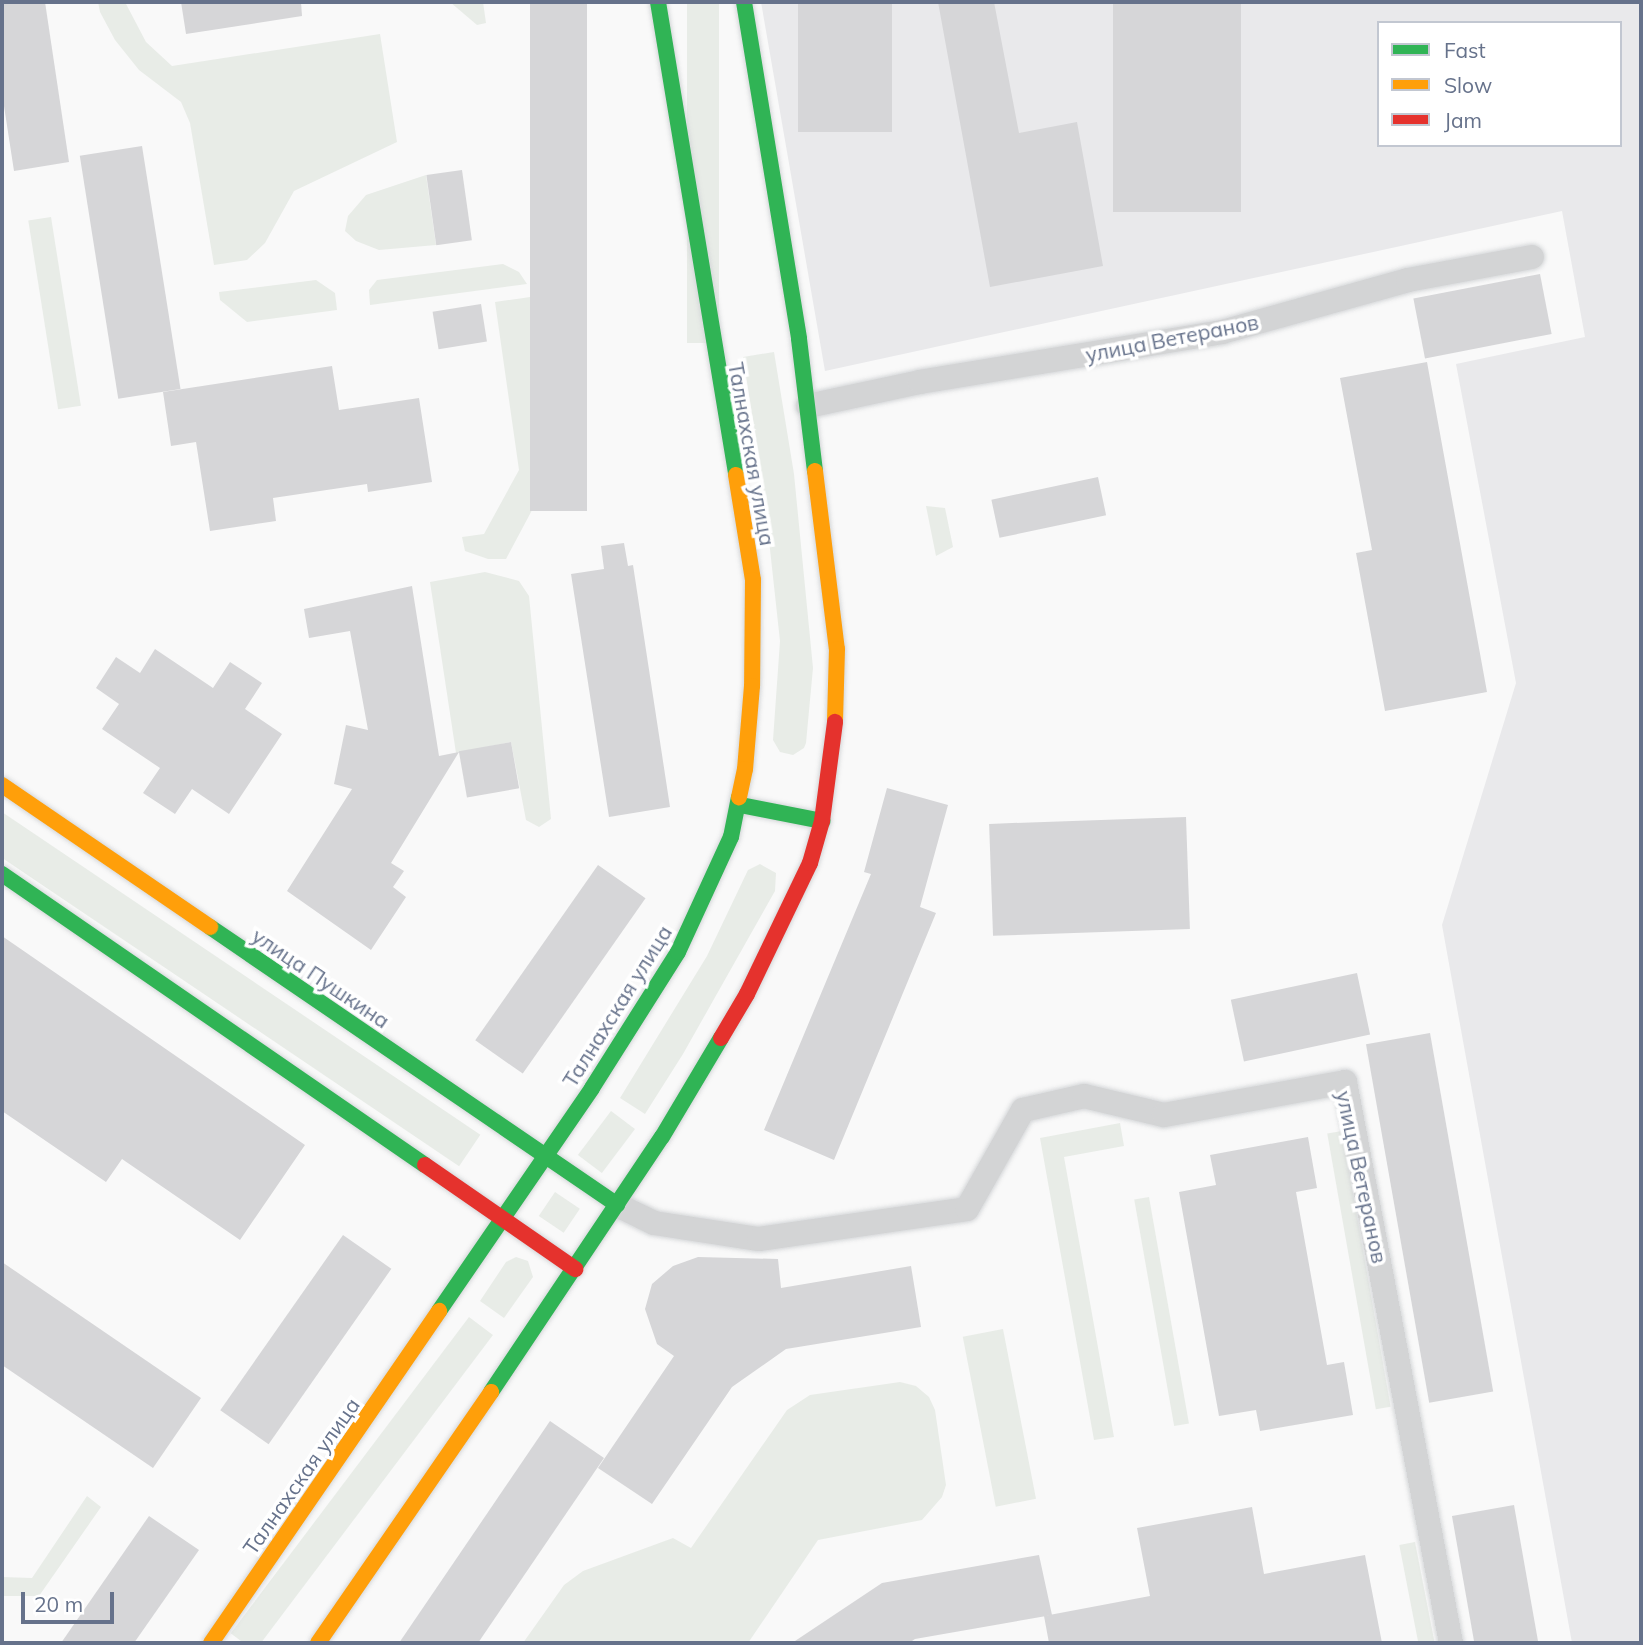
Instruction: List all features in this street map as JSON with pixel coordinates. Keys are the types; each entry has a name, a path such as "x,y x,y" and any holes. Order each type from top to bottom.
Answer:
{"street":[{"name":"Талнахская улица","path":"211,1643 545,1157 678,953 731,837 740,805 752,686 753,580 659,2"},
{"path":"318,1643 575,1269 747,995 810,863 822,821 835,723 837,649 808,406 744,2"},
{"name":"улица Ветеранов","path":"808,406 920,382 1222,332 1408,280 1532,257"},
{"name":"улица Пушкина","path":"2,785 617,1205"},
{"path":"740,805 822,821"},
{"path":"2,874 575,1269"},
{"name":"улица Ветеранов","path":"617,1205 654,1223 759,1239 967,1209 1023,1110 1084,1096 1164,1115 1345,1082 1451,1643"}],"shaded area":[{"path":"98,2 125,2 146,42 172,66 380,34 397,142 294,191 265,243 247,260 214,265 190,123 181,102 139,70 115,40 100,12"},
{"path":"450,2 483,2 486,23 477,25"},
{"path":"687,2 719,2 719,343 687,343"},
{"path":"761,2 1641,2 1641,1643 1572,1643 1442,925 1516,683 1456,364 1585,337 1562,211 825,371"},
{"path":"426,175 436,245 379,250 356,241 345,231 348,216 366,195"},
{"path":"51,217 81,406 58,409 28,221"},
{"path":"503,264 519,272 527,284 370,305 369,290 377,280"},
{"path":"316,280 335,293 337,310 247,322 220,300 219,292"},
{"path":"530,297 555,467 506,559 488,559 465,551 462,537 484,534 519,470 495,302"},
{"path":"774,352 794,474 813,668 806,743 804,748 793,755 780,752 773,740 780,641 762,476 743,357"},
{"path":"926,506 945,508 953,547 936,556"},
{"path":"485,572 519,581 529,596 551,819 539,827 526,820 511,742 456,753 430,582"},
{"path":"2,812 480,1135 459,1166 2,858"},
{"path":"760,864 776,873 775,891 683,1054 645,1114 620,1098 707,956 748,870"},
{"path":"611,1111 635,1129 602,1173 578,1155"},
{"path":"1120,1123 1124,1146 1064,1157 1114,1437 1094,1440 1040,1138"},
{"path":"1342,1131 1391,1407 1376,1409 1327,1134"},
{"path":"555,1192 580,1209 564,1233 539,1216"},
{"path":"1149,1197 1189,1424 1174,1426 1134,1200"},
{"path":"516,1257 528,1261 533,1277 504,1318 480,1301 506,1262"},
{"path":"469,1317 493,1335 261,1643 244,1643 231,1633"},
{"path":"1003,1329 1036,1499 996,1507 963,1337"},
{"path":"900,1382 916,1386 929,1397 935,1410 946,1485 942,1497 922,1520 818,1540 748,1643 523,1643 564,1585 583,1571 673,1538 691,1548 787,1410 810,1395"},
{"path":"87,1496 101,1507 39,1596 2,1596 2,1577 32,1578"},
{"path":"1415,1542 1435,1643 1418,1643 1399,1545"}],"building":[{"path":"2,2 45,2 69,162 14,171 2,93"},
{"path":"181,2 301,2 302,16 186,34"},
{"path":"530,2 587,2 587,511 530,511"},
{"path":"798,2 892,2 892,132 798,132"},
{"path":"938,2 994,2 1019,133 1077,122 1103,266 990,287"},
{"path":"1113,2 1241,2 1241,212 1113,212"},
{"path":"142,146 180,389 118,399 80,156"},
{"path":"462,170 472,240 436,245 426,175"},
{"path":"1540,274 1552,334 1425,358 1413,299"},
{"path":"481,304 487,342 439,349 433,312"},
{"path":"1427,362 1487,692 1385,711 1356,553 1372,550 1340,378"},
{"path":"332,366 339,410 419,398 432,482 368,492 367,484 273,498 276,521 210,531 196,442 171,446 163,392"},
{"path":"1098,477 1106,515 999,538 991,500"},
{"path":"624,543 628,566 633,565 670,807 609,817 571,574 604,569 601,546"},
{"path":"412,586 439,756 459,752 391,863 404,871 393,887 406,897 371,950 287,891 352,789 334,784 346,725 368,730 350,631 309,638 304,609"},
{"path":"155,649 213,688 230,662 262,683 245,709 282,734 229,814 192,789 175,814 143,793 160,768 102,729 119,704 96,688 116,657 140,673"},
{"path":"511,742 519,788 467,797 459,751"},
{"path":"887,788 948,805 920,907 936,913 834,1160 764,1130 871,874 864,872"},
{"path":"1186,817 1190,929 993,936 989,824"},
{"path":"598,865 646,898 523,1074 475,1040"},
{"path":"2,936 305,1145 240,1240 122,1159 106,1182 2,1111"},
{"path":"1357,973 1370,1035 1244,1061 1231,1000"},
{"path":"1430,1033 1493,1391 1429,1403 1366,1044"},
{"path":"1308,1137 1317,1188 1296,1192 1327,1365 1344,1362 1353,1415 1260,1431 1256,1410 1219,1416 1179,1192 1216,1185 1210,1155"},
{"path":"343,1235 391,1269 269,1444 220,1410"},
{"path":"698,1257 778,1259 781,1288 911,1266 921,1327 786,1349 732,1387 652,1504 598,1468 674,1356 657,1344 645,1309 652,1284 673,1266"},
{"path":"2,1262 201,1398 153,1468 2,1365"},
{"path":"550,1421 604,1458 478,1643 399,1643"},
{"path":"1514,1505 1538,1643 1474,1643 1452,1516"},
{"path":"1252,1507 1264,1574 1365,1555 1382,1643 1049,1643 1044,1616 1150,1596 1137,1528"},
{"path":"149,1516 199,1550 134,1643 61,1643"},
{"path":"1039,1555 1052,1615 915,1639 909,1643 792,1643 882,1583"}],"traffic: fast":[{"path":"658,2 736,475"},
{"path":"744,2 799,339 815,471"},
{"path":"439,1311 592,1088 678,952 731,837 739,797"},
{"path":"740,805 822,821"},
{"path":"2,874 425,1165"},
{"path":"210,927 617,1205"},
{"path":"491,1392 662,1137 721,1038"}],"traffic: slow":[{"path":"815,471 837,649 835,722"},
{"path":"736,475 753,580 752,686 745,769 739,797"},
{"path":"2,785 210,927"},
{"path":"211,1643 439,1311"},
{"path":"318,1643 491,1392"}],"traffic: jam":[{"path":"721,1038 747,994 810,863 822,821 835,722"},
{"path":"425,1165 575,1269"}]}
